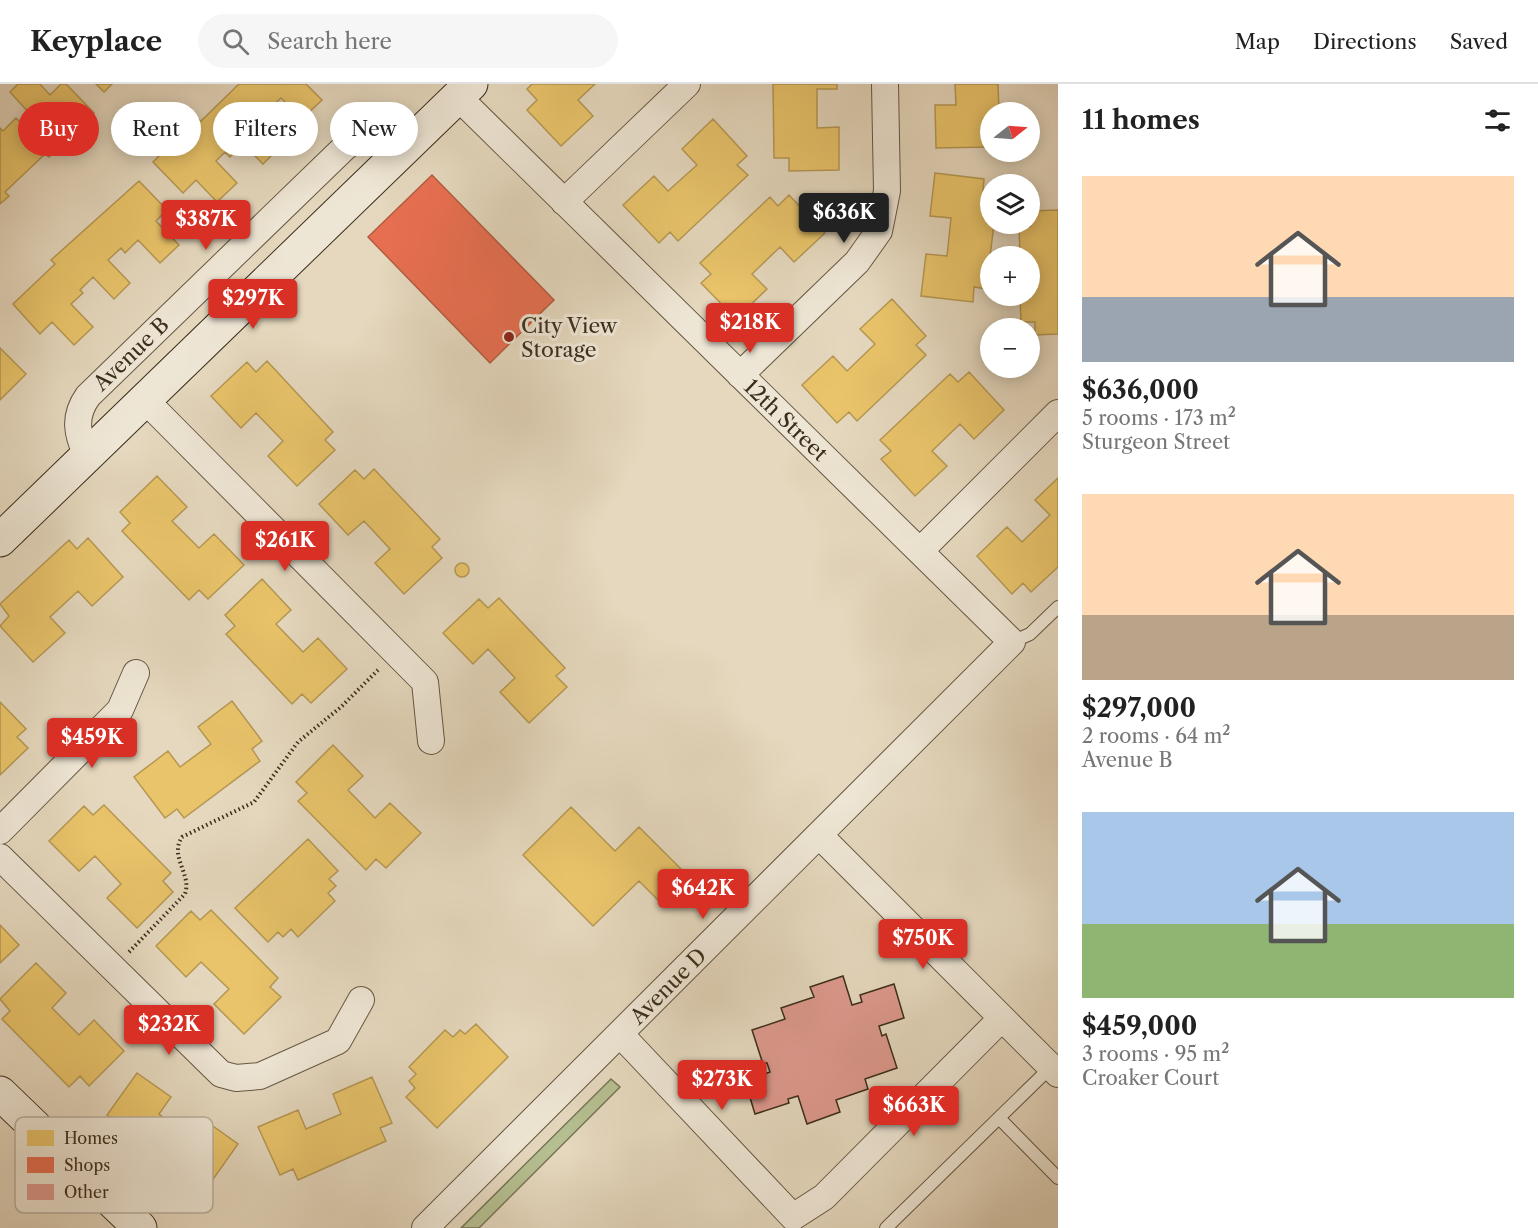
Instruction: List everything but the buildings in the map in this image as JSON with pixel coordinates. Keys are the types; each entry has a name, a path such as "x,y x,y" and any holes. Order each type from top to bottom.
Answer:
{"street":[{"path":"564,202 687,84"},
{"path":"740,375 857,262 879,231 887,191 885,84"},
{"name":"12th Street","path":"464,91 564,202 1012,642"},
{"name":"Avenue B","path":"418,135 464,91"},
{"name":"Avenue B","path":"87,456 80,442 77,422 82,405 95,389 336,156"},
{"name":"Avenue B","path":"4,530 87,456 396,156"},
{"path":"145,400 425,682 431,741"},
{"path":"920,551 1058,413"},
{"name":"Avenue D","path":"426,1228 1012,642"},
{"path":"0,831 120,710 136,674"},
{"path":"819,835 1002,1018 1056,1067"},
{"path":"0,857 210,1066 221,1074 236,1078 260,1076 338,1041 361,1000"},
{"path":"620,1034 793,1217 824,1197 1002,1018"},
{"path":"0,1093 25,1117"},
{"path":"124,1213 140,1228"}],"lane":[{"path":"1012,642 1030,634 1058,607"},
{"path":"886,1228 999,1118 1056,1067"},
{"path":"999,1118 1058,1178"}],"path":[{"path":"112,968 184,894 187,882 177,852 182,837 254,802 292,748 348,701 395,652"}],"green space":[{"path":"611,1079 620,1087 479,1228 461,1228"}],"place":[{"name":"City View Storage","path":"509,337"}]}
